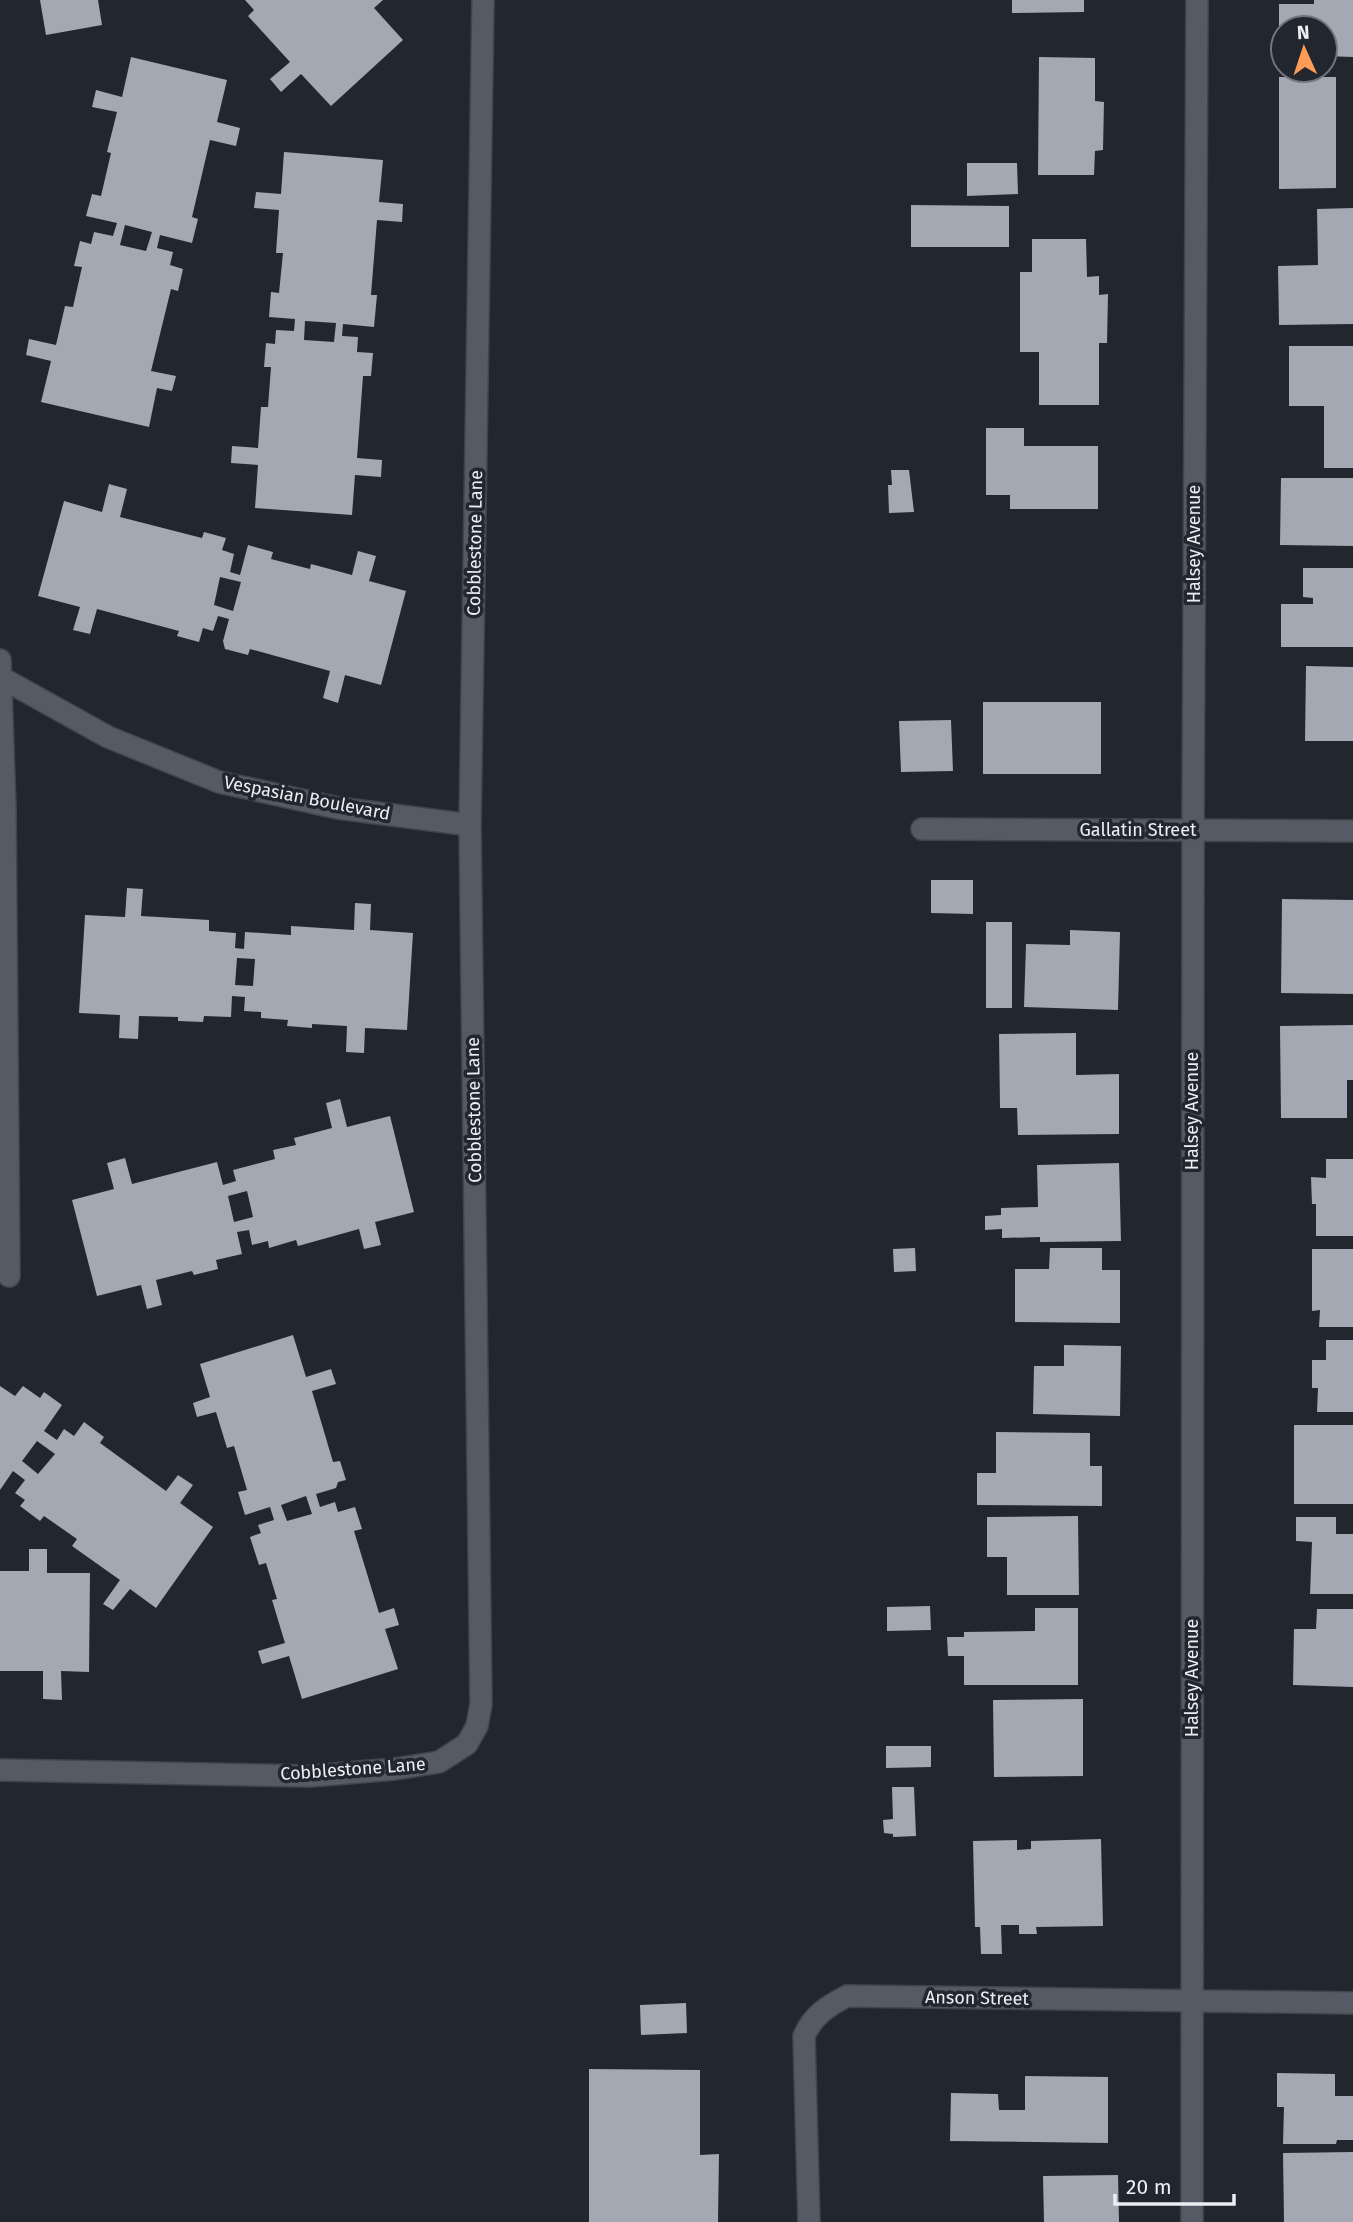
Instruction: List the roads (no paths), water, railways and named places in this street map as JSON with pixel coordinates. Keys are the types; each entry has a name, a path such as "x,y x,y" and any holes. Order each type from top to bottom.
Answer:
{"street":[{"name":"Cobblestone Lane","path":"0,1770 310,1776 395,1769 439,1762 467,1744 477,1726 481,1704 481,1557 470,825 483,0"},
{"name":"Halsey Avenue","path":"1192,2222 1193,830 1197,0"},
{"name":"Vespasian Boulevard","path":"1,672 108,737 219,782 338,808 470,825"},
{"path":"1,672 9,1276"},
{"name":"Gallatin Street","path":"922,829 1353,831"},
{"name":"Anson Street","path":"809,2222 804,2036 813,2019 847,1996 1353,2003"}]}
